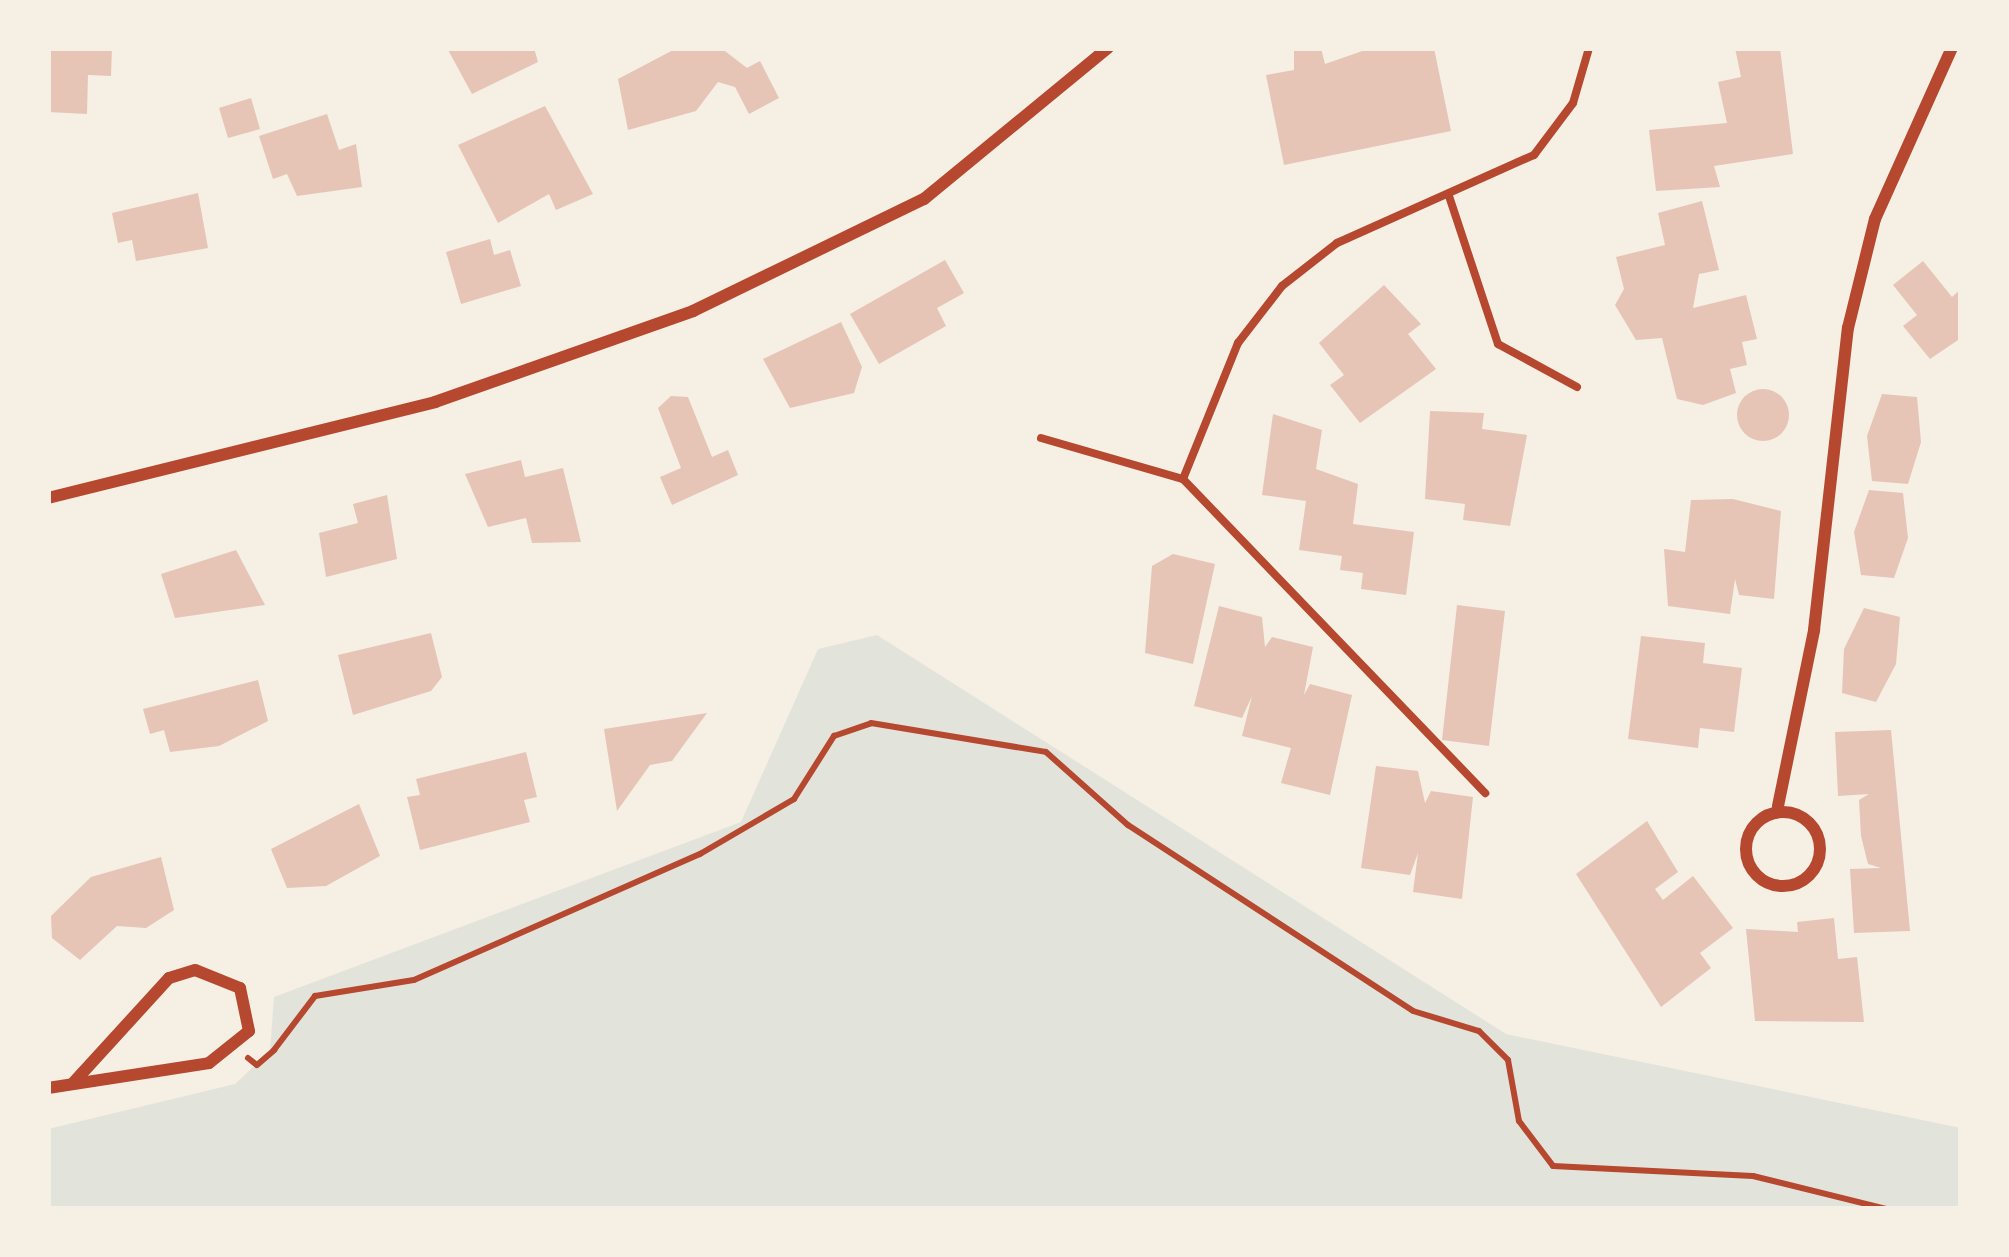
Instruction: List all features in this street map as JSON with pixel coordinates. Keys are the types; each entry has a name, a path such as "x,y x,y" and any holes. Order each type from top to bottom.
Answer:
{"street":[{"path":"48,498 435,402 693,311 924,199 1108,48"},
{"path":"1778,806 1807,822 1816,853 1811,879 1788,890 1760,882 1751,855 1760,816 1778,806 1817,608 1847,328 1874,219 1952,48"},
{"path":"48,1088 209,1063 236,1048 251,1013 240,988 195,970 169,978 74,1082"}],"lane":[{"path":"1183,479 1238,343 1282,286 1337,243 1534,155 1573,103 1589,48"},
{"path":"1449,196 1498,344 1577,387"},
{"path":"1040,438 1183,479 1485,793"}],"path":[{"path":"236,1048 257,1064 315,996 414,980 700,854 794,799 834,736 871,723 1046,752 1128,825 1412,1011 1479,1031 1508,1060 1519,1121 1553,1166 1754,1176 1886,1209"}],"shaded area":[{"path":"877,635 1506,1034 1961,1128 1961,1209 48,1209 48,1129 235,1084 270,1051 274,997 741,822 818,649"}],"building":[{"path":"48,48 112,48 111,76 88,75 87,114 48,112"},
{"path":"447,48 534,48 538,62 472,94"},
{"path":"677,48 721,48 747,68 760,61 779,98 749,114 735,87 718,82 696,111 628,130 618,79"},
{"path":"1294,48 1321,48 1325,64 1371,48 1434,48 1451,131 1284,165 1266,75 1294,70"},
{"path":"1735,48 1780,48 1793,154 1714,166 1720,187 1656,191 1649,130 1727,123 1718,82 1741,77"},
{"path":"251,98 260,129 228,138 219,108"},
{"path":"545,106 593,194 556,210 549,194 498,223 458,145"},
{"path":"327,114 339,150 356,144 362,187 297,196 287,174 273,179 259,136"},
{"path":"198,193 208,248 136,261 132,240 118,243 112,213"},
{"path":"1702,201 1719,270 1699,274 1693,308 1746,295 1757,339 1742,342 1747,365 1730,369 1736,393 1703,405 1677,399 1662,338 1636,340 1615,305 1624,289 1616,257 1665,245 1658,213"},
{"path":"490,239 494,255 510,250 521,286 461,304 446,252"},
{"path":"945,260 964,293 937,308 946,326 879,364 850,314"},
{"path":"1923,261 1952,297 1961,289 1961,338 1930,359 1903,326 1917,315 1893,285"},
{"path":"1384,285 1421,324 1408,334 1436,369 1360,423 1330,385 1344,375 1319,343"},
{"path":"841,322 862,367 854,393 790,408 763,359"},
{"path":"1763,389 1781,397 1789,415 1781,433 1763,441 1745,433 1737,415 1745,397"},
{"path":"1882,394 1917,397 1921,442 1908,484 1872,481 1867,436"},
{"path":"671,396 688,397 712,457 728,450 738,475 672,505 660,477 681,468 658,408"},
{"path":"1430,411 1484,413 1482,429 1527,435 1510,526 1463,520 1465,504 1425,499"},
{"path":"1273,414 1322,430 1316,469 1358,484 1353,524 1414,532 1406,595 1361,589 1363,573 1340,570 1342,556 1299,550 1306,501 1262,495"},
{"path":"521,460 525,477 563,468 581,542 532,543 526,518 488,527 465,474"},
{"path":"1869,490 1903,493 1908,538 1894,578 1861,575 1854,532"},
{"path":"387,495 397,559 326,577 319,533 358,523 353,504"},
{"path":"1733,499 1781,511 1774,599 1739,595 1735,579 1730,614 1668,606 1664,549 1685,552 1691,500"},
{"path":"236,550 265,605 175,618 161,574"},
{"path":"1173,554 1215,564 1193,664 1145,653 1152,566"},
{"path":"1457,605 1505,611 1489,746 1442,740"},
{"path":"1219,606 1262,617 1265,647 1272,637 1313,647 1304,695 1310,684 1352,695 1330,795 1281,783 1291,748 1242,736 1252,696 1242,718 1194,706"},
{"path":"1864,608 1900,617 1896,664 1876,702 1842,693 1844,649"},
{"path":"431,633 442,677 431,691 353,715 338,655"},
{"path":"1641,636 1705,643 1703,663 1742,668 1734,732 1700,728 1698,748 1628,739"},
{"path":"258,680 268,721 219,746 170,752 164,730 150,734 143,709"},
{"path":"707,713 672,761 650,765 617,811 604,729"},
{"path":"1891,730 1910,931 1854,933 1850,869 1881,868 1868,864 1861,836 1859,800 1869,794 1838,796 1835,732"},
{"path":"526,752 537,797 524,800 530,822 420,850 407,797 420,795 416,779"},
{"path":"1376,766 1418,771 1425,803 1431,791 1473,797 1462,899 1413,892 1418,853 1410,875 1361,868"},
{"path":"359,804 380,856 326,886 287,888 271,849"},
{"path":"1647,821 1678,872 1655,889 1663,900 1693,876 1733,928 1700,953 1711,968 1661,1007 1576,874"},
{"path":"161,857 174,910 146,928 117,926 80,960 52,938 51,916 91,877"},
{"path":"1834,918 1838,959 1857,957 1864,1022 1755,1021 1746,929 1798,932 1797,922"}]}
